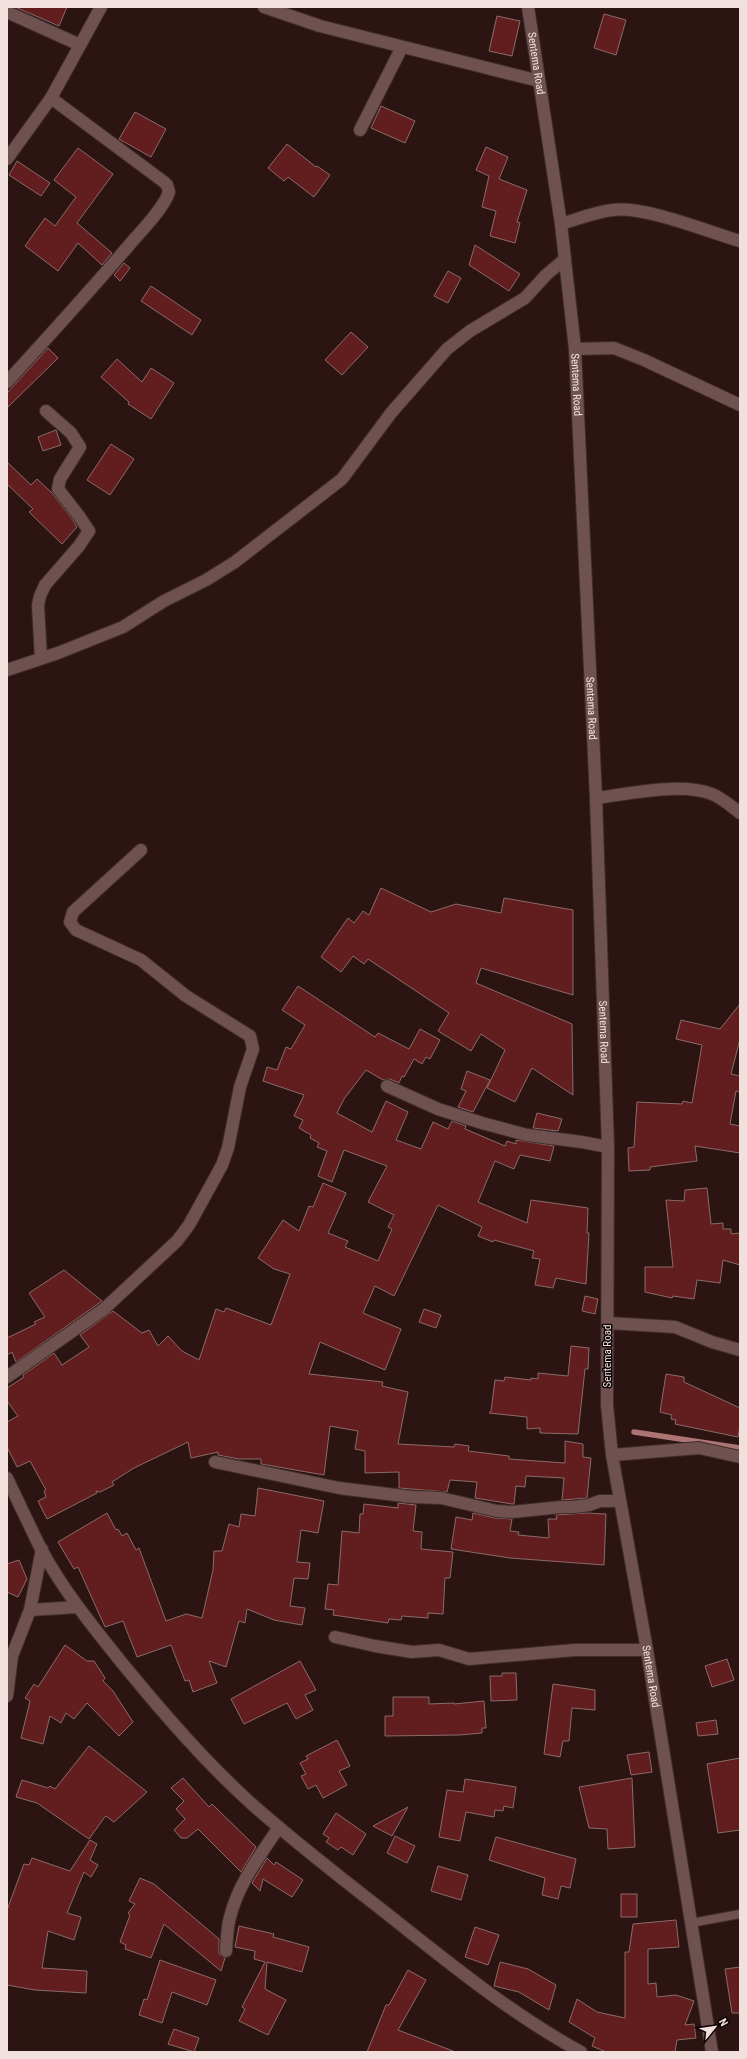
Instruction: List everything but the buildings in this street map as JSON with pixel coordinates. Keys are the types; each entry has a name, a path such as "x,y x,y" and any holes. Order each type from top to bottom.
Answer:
{"street":[{"path":"7,159 51,98 101,7"},
{"path":"264,7 320,26 539,81"},
{"name":"Sentema Road","path":"528,7 561,224 576,349 596,798 608,1147 607,1405 612,1455 647,1650 712,2052"},
{"path":"7,12 80,45"},
{"path":"360,130 402,47"},
{"path":"7,382 75,309 144,227 163,202 168,192 167,185 164,182 51,98"},
{"path":"561,224 611,210 628,210 666,218 740,242"},
{"path":"7,670 101,637 124,627 164,601 206,580 235,562 342,479 391,413 447,349 475,328 525,298 546,275 565,258"},
{"path":"576,349 614,348 644,360 740,405"},
{"path":"41,658 38,605 40,596 45,585 79,546 89,531 80,516 58,489 60,479 80,447 71,433 46,411"},
{"path":"596,798 656,789 692,789 712,794 740,813"},
{"path":"7,1377 104,1309 177,1241 203,1202 228,1148 240,1087 253,1049 250,1036 186,996 141,960 76,930 70,922 73,912 141,850"},
{"path":"387,1086 438,1109 482,1123 527,1135 608,1147"},
{"path":"608,1323 675,1327 712,1342 740,1350"},
{"path":"612,1455 699,1448 740,1457"},
{"path":"215,1462 339,1488 412,1497 441,1498 505,1512 574,1507 589,1505 600,1501 620,1501"},
{"path":"7,1478 42,1549 78,1607 171,1722 219,1772 279,1827 472,1980 562,2042 581,2052"},
{"path":"7,1696 12,1656 30,1610 42,1549"},
{"path":"30,1610 78,1607"},
{"path":"336,1637 375,1646 412,1652 439,1650 469,1659 574,1650 647,1650"},
{"path":"226,1951 230,1918 240,1889 247,1874 279,1827"}],"lane":[{"path":"691,1923 740,1914"}],"waterway":[{"path":"634,1432 740,1448"}]}
